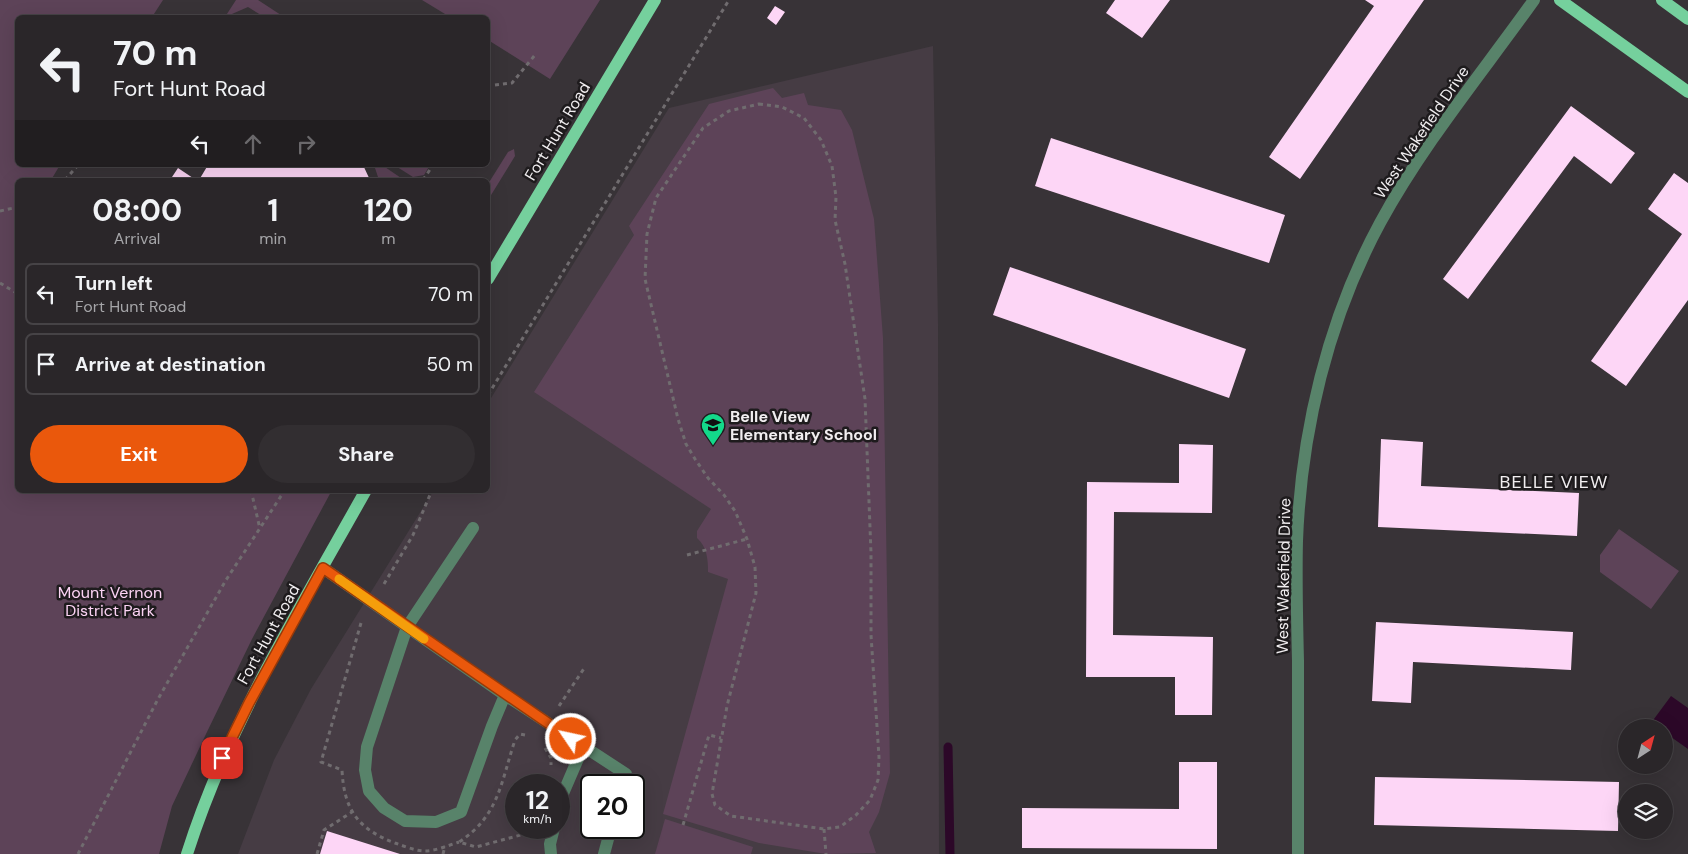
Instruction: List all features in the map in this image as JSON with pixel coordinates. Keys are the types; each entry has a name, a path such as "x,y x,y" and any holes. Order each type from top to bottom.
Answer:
{"main road":[{"name":"Fort Hunt Road","path":"490,276 655,0"},
{"path":"1560,0 1688,92"},
{"path":"1662,0 1688,19"},
{"name":"Fort Hunt Road","path":"187,854 222,758 249,703 364,493"}],"street":[{"name":"West Wakefield Drive","path":"1298,854 1297,540 1304,458 1320,376 1337,322 1357,270 1379,224 1408,175 1534,0"},
{"path":"473,528 407,627 367,747 365,770 369,791 384,808 404,821 436,822 461,812 492,726 506,695"},
{"path":"323,568 618,774"},
{"path":"570,778 583,748"},
{"path":"551,839 552,854"},
{"path":"604,854 608,839"}],"path":[{"path":"490,392 729,0"},
{"path":"495,85 512,83 535,55"},
{"path":"759,104 782,107 804,118 821,140 832,166 836,197 835,220 846,273 864,391 871,552 871,635 879,756 878,780 870,800 856,815 840,826 824,829 731,816 721,811 715,805 712,794 721,738 731,688 756,593 755,567 747,539 735,511 724,495 708,478 686,444 678,419 645,279 645,258 648,228 656,198 703,128 729,111 759,104"},
{"path":"67,178 76,167"},
{"path":"424,178 431,167"},
{"path":"0,211 15,208"},
{"path":"0,283 15,292"},
{"path":"252,493 260,530"},
{"path":"78,854 158,699 226,580 283,493"},
{"path":"384,584 413,535 431,493"},
{"path":"687,555 747,539"},
{"path":"554,713 585,667"},
{"path":"505,839 476,847 459,842 475,832 486,821 495,804 515,740 520,734 531,738"},
{"path":"683,825 709,735 721,738"},
{"path":"542,745 551,758 551,771"},
{"path":"317,854 324,830 352,812"},
{"path":"824,829 826,854"},
{"path":"443,854 445,846"}],"shaded area":[{"name":"Belle View Elementary School","path":"933,46 938,324 939,854 238,854 274,760 311,689 432,493 490,493 490,400 669,108"},
{"path":"1671,696 1688,708 1688,749 1673,738 1673,719 1654,719"}],"green space":[{"name":"Mount Vernon District Park","path":"0,0 163,0 153,15 15,15 15,167 59,167 52,178 15,178 15,493 330,493 252,639 206,734 172,806 159,854 0,854"},
{"path":"236,0 258,0 281,15 261,15 248,7 226,15"},
{"path":"422,0 600,0 550,79 490,41 490,15 447,15"},
{"path":"773,88 782,98 804,93 808,105 841,110 852,130 874,219 883,338 890,773 879,812 869,832 876,853 826,854 759,843 663,814 728,579 708,572 706,554 703,545 697,538 697,531 711,509 534,392 634,235 629,226 709,104"},
{"path":"514,149 515,156 490,197 490,181 508,152"},
{"path":"375,167 385,167 401,178 378,178"},
{"path":"397,167 429,167 424,175 413,177"},
{"path":"1619,529 1679,571 1651,609 1600,572 1600,555"},
{"path":"665,819 753,847 751,854 655,854"}],"building":[{"path":"1115,0 1170,0 1142,38 1106,13"},
{"path":"1365,0 1424,0 1300,179 1269,157 1374,6"},
{"path":"775,6 785,12 776,25 767,18"},
{"path":"1571,106 1635,153 1611,184 1574,156 1468,299 1443,279"},
{"path":"1051,138 1285,215 1269,263 1035,186"},
{"path":"207,167 364,167 369,178 200,178"},
{"path":"178,168 193,178 171,178"},
{"path":"1674,173 1688,183 1688,300 1626,386 1591,361 1682,234 1648,209"},
{"path":"1010,267 1246,349 1229,398 993,315"},
{"path":"1381,439 1423,442 1421,486 1579,493 1577,536 1378,527"},
{"path":"1179,444 1213,445 1212,513 1114,512 1113,635 1213,637 1212,715 1175,715 1175,677 1086,677 1087,482 1179,483"},
{"path":"1376,622 1573,632 1571,670 1413,662 1411,703 1372,701"},
{"path":"1179,762 1217,762 1217,849 1022,848 1022,808 1179,809"},
{"path":"1375,777 1619,782 1618,831 1374,825"},
{"path":"327,831 400,854 320,854"}],"waterway":[{"path":"948,747 950,854"}],"slow traffic":[{"path":"339,579 424,639"}],"place":[{"name":"Belle View Elementary School","path":"713,446"}],"district":[{"name":"BELLE VIEW","path":"1554,482"}],"route":[{"path":"222,758 249,703 323,568 571,739"}]}
